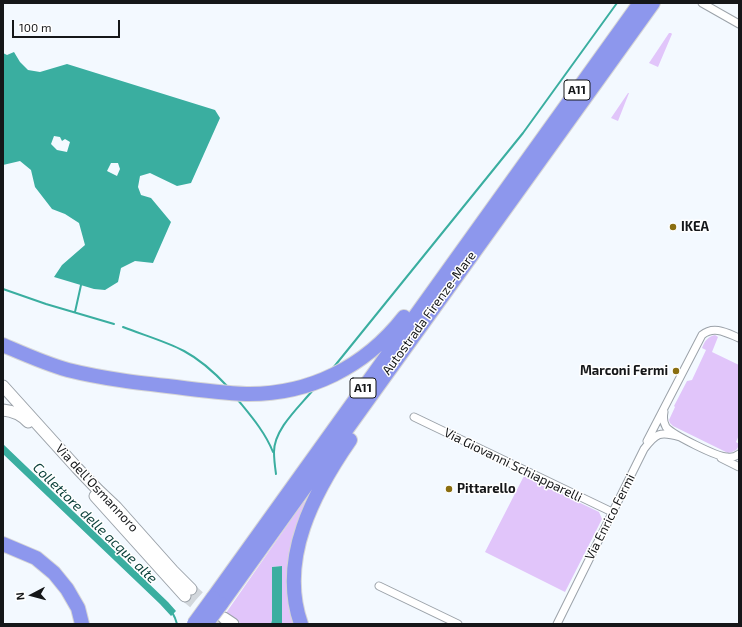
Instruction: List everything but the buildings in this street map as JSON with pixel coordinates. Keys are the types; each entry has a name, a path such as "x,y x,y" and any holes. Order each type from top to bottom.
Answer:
{"highway":[{"name":"Autostrada Firenze-Mare","path":"194,624 219,606 514,178 640,3"},
{"name":"Autostrada Firenze-Mare","path":"206,624 653,3"},
{"path":"3,345 68,370 119,380 246,394 290,390 312,384 359,361 380,344 399,323 486,210 514,178"},
{"path":"301,624 294,592 295,570 299,544 309,513 330,470 367,414 416,332"},
{"path":"3,544 36,558 54,573 67,589 78,608 82,624"}],"main road":[{"name":"Via dell'Osmannoro","path":"3,386 77,468 116,507 173,571 188,593 25,418 19,414 3,410"},
{"path":"219,606 233,624"}],"street":[{"path":"702,3 739,24"},
{"path":"644,449 704,333 714,330 721,330 739,338"},
{"path":"664,410 663,418 665,425 671,431 739,467"},
{"name":"Via Giovanni Schiapparelli","path":"414,417 612,512"},
{"name":"Via Enrico Fermi","path":"557,624 644,449 657,435 666,433 680,436"},
{"path":"718,455 730,458 739,454"},
{"path":"379,586 458,624"}],"shaded area":[{"path":"669,33 672,34 658,67 649,63"},
{"path":"14,52 20,62 28,70 40,72 67,64 215,110 220,118 191,183 177,186 150,173 140,176 138,187 141,195 151,198 171,222 153,263 135,261 121,268 118,282 105,290 94,289 54,277 62,265 85,245 79,223 65,214 52,209 35,187 31,170 20,161 3,165 3,53 7,55","holes":["54,136 60,137 62,141 65,139 70,142 67,152 57,150 51,144","111,163 118,163 120,169 117,176 107,171"]},
{"path":"628,93 618,121 611,118"},
{"path":"715,335 718,337 712,352 739,365 739,435 736,442 739,444 738,448 728,453 673,426 669,420 675,407 674,406 687,381 692,380 706,350 702,348 704,343 708,338"},
{"path":"3,444 176,611 171,616 3,454"},
{"path":"524,476 599,512 602,519 565,592 485,552"},
{"path":"304,501 306,504 297,624 282,624 282,566 272,567 271,624 242,624 226,613"},
{"path":"282,566 282,624 271,624 272,567"}],"waterway":[{"path":"333,368 523,133 617,3"},
{"path":"75,312 81,285"},
{"path":"3,289 46,304 114,324"},
{"path":"123,327 184,351 208,367 228,387"},
{"path":"276,474 274,452 278,435 288,419 313,390"},
{"path":"238,400 262,431 273,452"},
{"path":"172,612 177,624"}],"tunnel":[{"path":"191,589 214,610"},
{"path":"185,596 220,624"}],"place":[{"name":"IKEA","path":"673,227"},
{"name":"Marconi Fermi","path":"676,371"},
{"name":"Pittarello","path":"449,489"}],"water label":[{"name":"Collettore delle acque alte","path":"95,523"}]}
